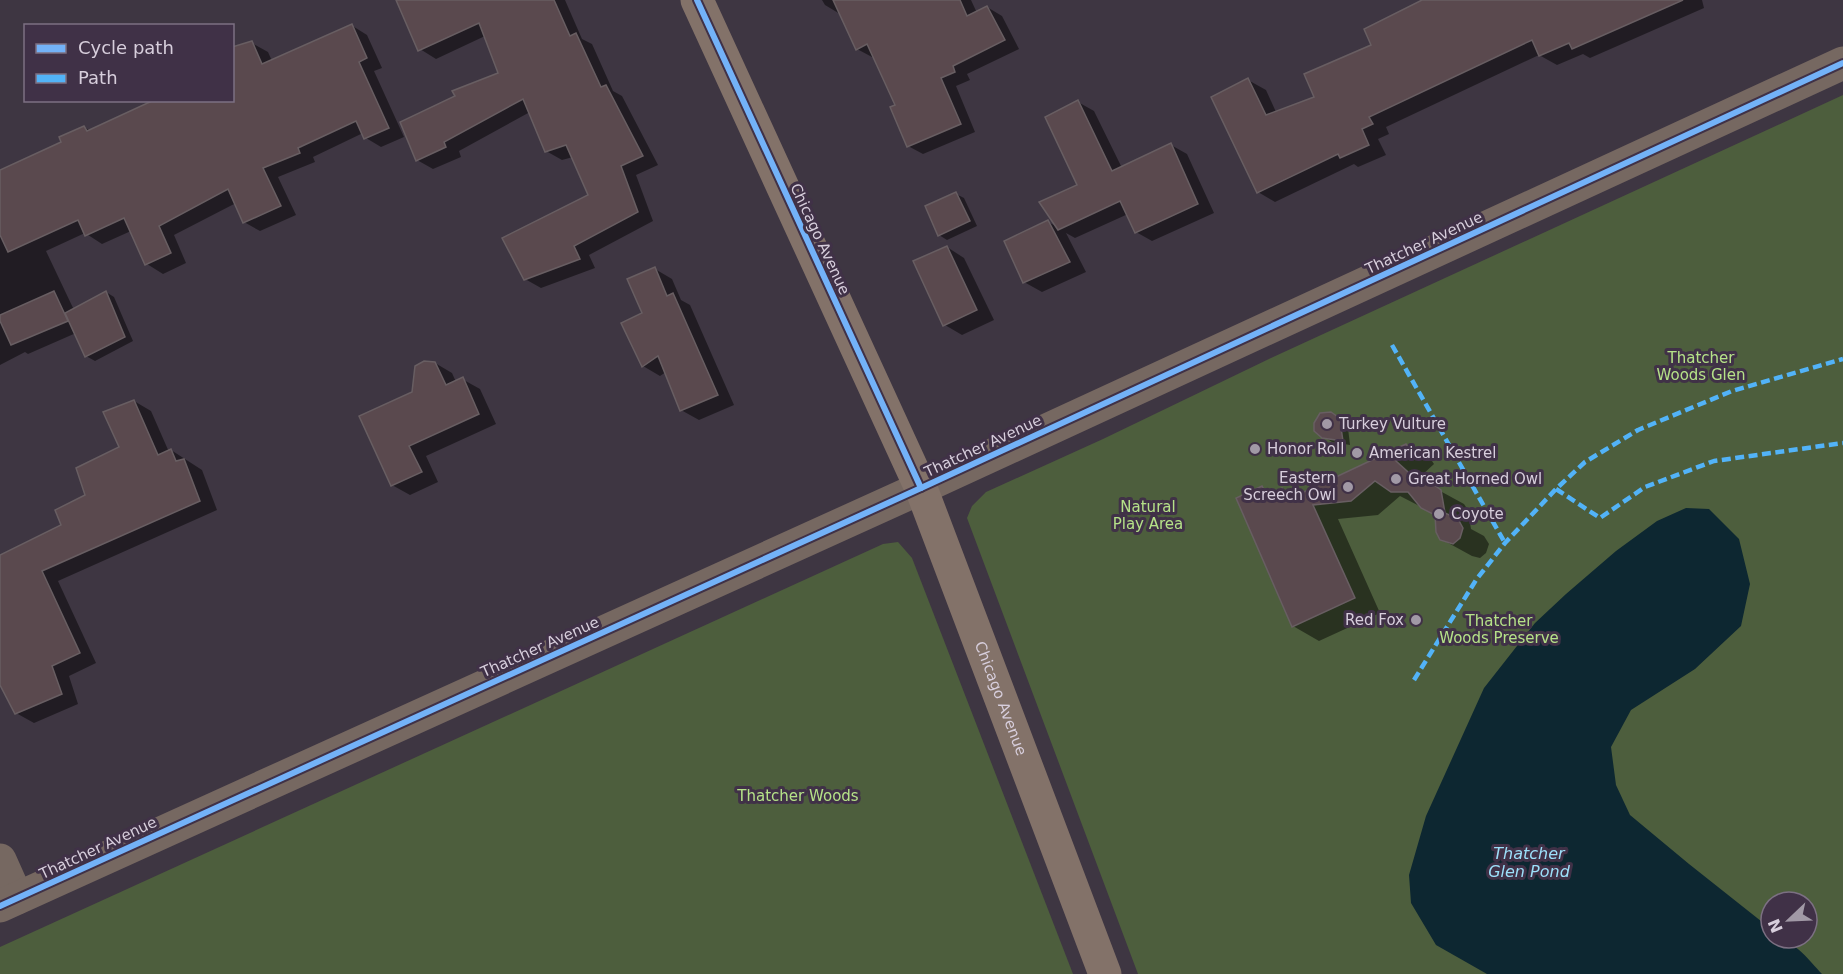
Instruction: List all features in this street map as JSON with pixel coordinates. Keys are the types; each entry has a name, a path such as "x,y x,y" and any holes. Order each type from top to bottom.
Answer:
{"main road":[{"name":"Chicago Avenue","path":"697,0 921,488 1106,974"}],"street":[{"name":"Thatcher Avenue","path":"9,902 921,488 1843,63"},
{"path":"0,860 9,902"}],"green space":[{"name":"Thatcher Woods Preserve","path":"1843,95 1843,974 1138,974 967,518 972,506 986,492 1103,439 1271,358"},
{"name":"Thatcher Woods","path":"898,542 912,558 1073,974 0,974 0,947 883,544"}],"water":[{"name":"Thatcher Glen Pond","path":"1686,508 1709,509 1739,539 1750,584 1741,626 1695,669 1631,710 1611,747 1616,785 1630,815 1759,919 1759,950 1799,950 1822,974 1487,974 1436,945 1411,903 1409,875 1426,816 1484,688 1535,623 1616,551 1657,521"}],"building":[{"path":"396,0 554,0 570,36 576,33 601,87 606,85 643,156 621,166 638,212 574,246 580,259 524,280 502,238 588,195 566,145 545,152 523,99 444,142 446,147 416,161 400,122 455,96 452,91 498,73 479,23 418,51"},
{"path":"833,0 960,0 967,16 987,6 1005,40 953,66 955,72 941,78 961,124 907,147 890,107 895,105 867,44 856,50"},
{"path":"1422,0 1683,0 1572,49 1569,43 1539,56 1532,40 1369,117 1373,124 1362,129 1369,145 1340,158 1338,154 1257,193 1211,97 1248,78 1266,115 1314,97 1304,74 1371,45 1364,29"},
{"path":"352,24 367,58 359,62 389,128 364,139 356,121 298,148 300,153 263,168 281,206 243,223 228,189 159,226 171,253 145,265 124,218 85,236 78,220 8,252 0,235 0,170 61,142 59,137 84,126 87,131 150,102 234,102 234,46 252,41 262,64"},
{"path":"1078,100 1112,171 1171,143 1198,204 1135,233 1120,201 1058,230 1039,202 1077,185 1045,117"},
{"path":"956,192 970,221 938,236 925,206"},
{"path":"1048,220 1070,262 1023,283 1004,241"},
{"path":"947,246 977,310 943,326 913,261"},
{"path":"655,267 667,296 673,293 718,395 680,411 658,356 642,367 621,323 642,313 627,279"},
{"path":"54,291 68,321 11,345 0,321 0,315"},
{"path":"106,291 125,337 85,357 65,313"},
{"path":"424,361 435,362 446,385 463,377 479,414 409,446 422,472 391,486 359,416 412,392 415,366"},
{"path":"134,400 158,455 171,449 176,461 184,459 200,501 42,571 80,653 52,666 62,694 15,714 0,685 0,555 61,525 55,510 85,495 76,468 119,447 103,412"},
{"name":"Turkey Vulture","path":"1331,412 1340,421 1343,441 1322,438 1314,431 1314,423 1320,413"},
{"path":"1406,444 1409,448 1396,461 1408,472 1412,482 1434,485 1441,490 1445,513 1458,519 1463,528 1460,538 1453,544 1440,540 1436,532 1435,515 1421,508 1408,492 1391,492 1375,481 1351,501 1313,505 1355,598 1292,627 1236,498 1262,486 1267,495 1282,488 1287,500"}],"marked path":[{"path":"1392,345 1505,543"},
{"path":"1414,680 1476,580 1505,543 1585,462 1638,430 1732,391 1843,359"},
{"path":"1556,489 1600,518 1645,487 1714,461 1843,443"}],"cycle path":[{"path":"697,0 921,488"},
{"path":"0,906 921,488 1843,63"}],"place":[{"name":"Turkey Vulture","path":"1327,424"},
{"name":"Honor Roll","path":"1255,449"},
{"name":"American Kestrel","path":"1357,453"},
{"name":"Great Horned Owl","path":"1396,479"},
{"name":"Eastern Screech Owl","path":"1348,487"},
{"name":"Coyote","path":"1439,514"},
{"name":"Red Fox","path":"1416,620"}],"park label":[{"name":"Thatcher Woods Glen","path":"1701,366"},
{"name":"Natural Play Area","path":"1148,516"}]}
